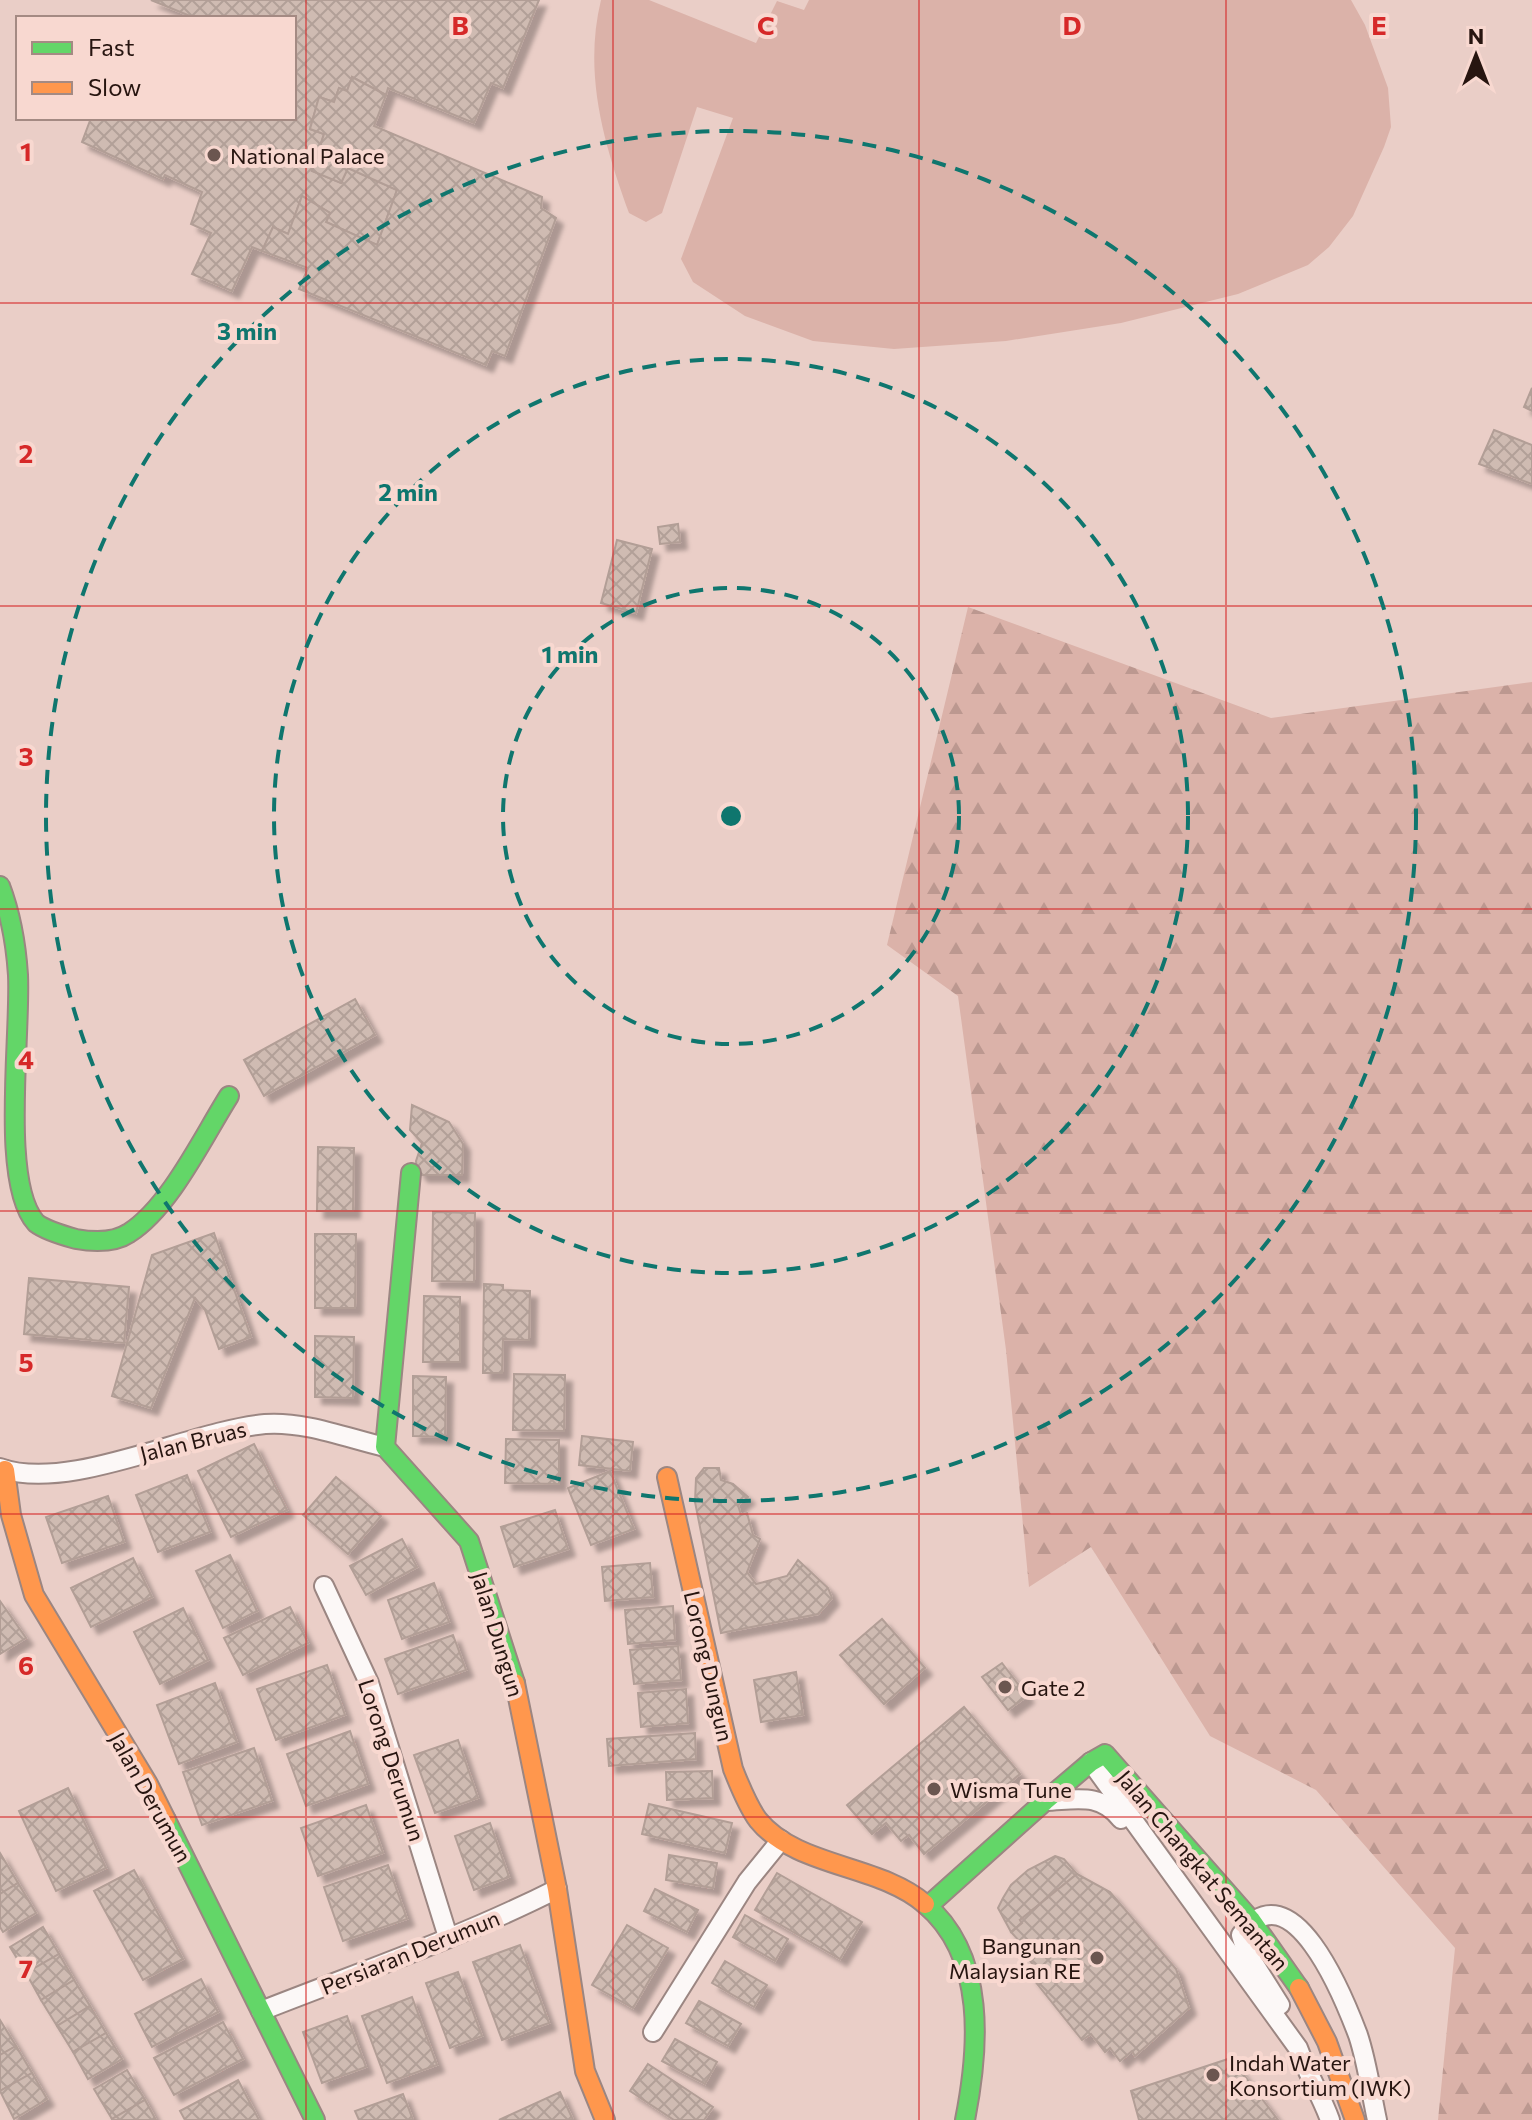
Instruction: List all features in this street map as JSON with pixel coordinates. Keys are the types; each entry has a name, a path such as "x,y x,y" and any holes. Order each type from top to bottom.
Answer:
{"street":[{"path":"0,886 11,916 18,977 6,1155 18,1200 36,1223 72,1238 100,1242 128,1234 165,1199 229,1096"},
{"path":"385,1447 411,1173"},
{"name":"Jalan Bruas","path":"2,1469 41,1474 77,1471 234,1429 267,1424 296,1426 385,1447"},
{"name":"Jalan Dungun","path":"385,1447 469,1541 512,1668 557,1889 585,2071 605,2120"},
{"name":"Jalan Derumun","path":"2,1469 11,1515 34,1595 148,1784 315,2120"},
{"name":"Lorong Dungun","path":"667,1477 733,1769 761,1823 781,1840 903,1888 928,1906 953,1935 971,1993 976,2046 965,2120"},
{"name":"Lorong Derumun","path":"324,1586 369,1683 448,1937"},
{"path":"928,1906 1098,1758"},
{"name":"Jalan Changkat Semantan","path":"1098,1758 1171,1874 1298,2048 1305,2068 1323,2098 1330,2120"},
{"name":"Jalan Changkat Semantan","path":"1098,1758 1251,1920 1307,2000 1327,2042 1355,2120"},
{"name":"Jalan Changkat Semantan","path":"1045,1801 1097,1800 1111,1807 1156,1863 1171,1874"},
{"path":"653,2032 747,1882 781,1840"},
{"name":"Persiaran Derumun","path":"261,2011 521,1907 557,1889"},
{"path":"1298,2048 1277,1998 1246,1951 1241,1935 1251,1920 1268,1915 1292,1923 1308,1936 1330,1970 1358,2037 1377,2120"}],"green space":[{"path":"601,0 649,0 756,43 777,1 804,10 809,0 1351,0 1365,25 1388,88 1391,127 1353,216 1329,247 1308,265 1238,294 1121,323 1006,341 894,349 813,341 745,316 693,282 681,259 733,118 697,107 662,213 646,222 629,213 604,135 595,82 594,55"},
{"path":"968,607 1271,718 1532,682 1532,2120 1438,2120 1455,1948 1316,1790 1210,1736 1091,1547 1029,1587 1006,1350 958,996 887,945"}],"building":[{"name":"National Palace","path":"151,0 539,0 503,88 491,83 474,123 388,88 386,95 352,77 347,91 339,88 334,102 319,97 310,129 324,134 312,171 341,183 348,168 397,190 377,245 326,222 330,213 302,196 288,234 273,227 262,251 252,247 232,291 192,274 211,233 191,224 202,192 165,175 163,179 82,142 90,120 296,120 296,16 190,16"},
{"path":"352,77 386,95 374,126 542,197 541,208 556,218 505,356 492,351 486,365 299,289 308,268 262,251 273,227 288,234 302,196 330,213 326,222 377,245 397,190 348,168 341,183 312,171 324,134 310,129 319,97 334,102 339,88 347,91"},
{"path":"1532,388 1532,411 1524,407"},
{"path":"1494,430 1532,445 1532,484 1479,464"},
{"path":"678,524 680,542 660,544 658,527"},
{"path":"617,540 652,549 636,613 601,603"},
{"path":"355,999 375,1035 264,1096 244,1060"},
{"path":"412,1105 449,1122 463,1144 462,1175 421,1175 416,1161 422,1143 410,1130"},
{"path":"318,1147 354,1148 353,1211 317,1211"},
{"path":"433,1212 475,1213 474,1282 432,1281"},
{"path":"214,1233 251,1337 219,1349 205,1310 195,1298 151,1408 112,1396 152,1255"},
{"path":"315,1234 356,1234 355,1308 315,1308"},
{"path":"29,1278 129,1287 124,1343 24,1334"},
{"path":"484,1284 503,1285 503,1290 530,1291 529,1340 503,1339 502,1373 483,1373"},
{"path":"424,1296 460,1297 460,1362 423,1362"},
{"path":"315,1336 354,1337 353,1398 315,1397"},
{"path":"514,1374 565,1375 564,1431 513,1430"},
{"path":"413,1376 446,1377 445,1437 413,1436"},
{"path":"582,1436 633,1442 630,1471 579,1465"},
{"path":"506,1439 559,1440 559,1484 505,1483"},
{"path":"254,1444 287,1510 231,1537 198,1471"},
{"path":"704,1468 719,1468 721,1480 733,1484 748,1497 738,1505 741,1515 747,1513 753,1535 760,1539 747,1572 756,1584 787,1576 798,1560 828,1588 832,1598 818,1614 721,1633 695,1502 696,1478"},
{"path":"610,1471 634,1529 591,1545 568,1488"},
{"path":"187,1475 210,1532 158,1552 136,1495"},
{"path":"336,1477 381,1516 348,1554 303,1515"},
{"path":"108,1496 124,1542 62,1563 46,1517"},
{"path":"555,1510 568,1549 514,1567 501,1527"},
{"path":"402,1539 417,1567 366,1595 350,1566"},
{"path":"230,1555 257,1611 223,1628 196,1571"},
{"path":"133,1558 152,1597 91,1627 71,1588"},
{"path":"650,1563 653,1597 605,1601 602,1567"},
{"path":"434,1583 449,1622 402,1639 388,1600"},
{"path":"0,1601 26,1638 0,1654"},
{"path":"673,1606 675,1640 628,1644 625,1610"},
{"path":"290,1607 308,1643 243,1675 224,1638"},
{"path":"183,1608 208,1660 160,1684 134,1632"},
{"path":"882,1619 925,1668 884,1704 840,1655"},
{"path":"453,1635 466,1670 398,1694 385,1659"},
{"path":"678,1646 681,1680 634,1684 630,1650"},
{"name":"Gate 2","path":"1002,1663 1027,1696 1008,1710 982,1677"},
{"path":"327,1665 345,1715 276,1740 257,1689"},
{"path":"796,1672 803,1715 761,1722 754,1680"},
{"path":"215,1683 237,1742 179,1764 157,1705"},
{"path":"686,1689 688,1723 641,1727 638,1693"},
{"name":"Wisma Tune","path":"964,1707 1020,1774 924,1854 909,1835 901,1841 886,1823 872,1834 847,1805"},
{"path":"350,1731 368,1784 306,1806 287,1754"},
{"path":"695,1733 696,1759 609,1766 607,1739"},
{"path":"458,1740 478,1798 435,1813 414,1755"},
{"path":"254,1748 272,1801 202,1825 183,1772"},
{"path":"712,1771 713,1798 667,1800 666,1772"},
{"path":"68,1788 106,1868 56,1891 19,1811"},
{"path":"649,1804 732,1823 725,1853 642,1834"},
{"path":"366,1805 383,1853 318,1876 301,1828"},
{"path":"490,1823 509,1877 474,1890 455,1836"},
{"path":"0,1853 18,1883 0,1894"},
{"path":"669,1855 717,1863 713,1888 666,1880"},
{"path":"1055,1856 1064,1859 1077,1874 1020,1920 1022,1923 1011,1932 998,1908 1003,1898 1011,1885 1028,1870"},
{"path":"388,1865 407,1919 343,1941 324,1887"},
{"path":"134,1870 183,1959 143,1980 94,1891"},
{"path":"777,1873 862,1922 840,1959 755,1910"},
{"name":"Bangunan Malaysian RE","path":"1077,1874 1110,1892 1176,1969 1189,2008 1135,2056 1132,2051 1120,2061 1110,2048 1105,2052 1091,2034 1082,2040 1030,1975 1037,1969 1018,1947 1022,1944 1011,1932 1022,1923 1020,1920"},
{"path":"18,1883 36,1913 3,1932 0,1927 0,1894"},
{"path":"655,1889 698,1910 687,1932 644,1911"},
{"path":"745,1915 788,1939 775,1961 733,1937"},
{"path":"627,1925 668,1948 633,2008 592,1985"},
{"path":"43,1927 59,1954 26,1973 10,1947"},
{"path":"520,1945 549,2023 502,2040 473,1962"},
{"path":"59,1954 74,1980 41,2000 26,1973"},
{"path":"725,1961 767,1985 754,2007 712,1983"},
{"path":"458,1972 482,2036 450,2048 426,1983"},
{"path":"201,1979 218,2012 152,2047 135,2014"},
{"path":"74,1980 90,2006 57,2026 41,2000"},
{"path":"412,1997 437,2065 387,2083 362,2016"},
{"path":"699,2001 741,2024 728,2046 686,2023"},
{"path":"90,2006 106,2033 73,2052 57,2026"},
{"path":"347,2016 366,2067 322,2083 303,2032"},
{"path":"0,2020 16,2046 0,2055"},
{"path":"223,2022 243,2059 174,2095 154,2058"},
{"path":"106,2033 122,2059 88,2079 73,2052"},
{"path":"675,2039 717,2062 705,2084 662,2061"},
{"path":"16,2046 32,2073 0,2091 0,2055"},
{"name":"Indah Water Konsortium (IWK)","path":"1231,2058 1278,2120 1139,2120 1131,2091"},
{"path":"648,2064 713,2107 704,2120 674,2120 630,2091"},
{"path":"127,2070 145,2100 112,2119 94,2089"},
{"path":"32,2073 47,2099 14,2119 0,2091"},
{"path":"238,2080 259,2120 185,2120 180,2111"},
{"path":"560,2092 573,2120 499,2120"},
{"path":"403,2094 413,2120 359,2120 355,2111"},
{"path":"145,2100 156,2120 112,2119"}],"traffic: fast":[{"path":"0,886 12,930 18,975 15,1107 18,1176 25,1203 36,1223 83,1240 110,1240 129,1233 172,1189 229,1096"},
{"path":"411,1173 385,1447 469,1541 515,1683"},
{"path":"928,1906 1045,1801 1105,1754 1251,1920 1299,1988"},
{"path":"166,1820 315,2120"},
{"path":"925,1904 945,1925 969,1976 975,2034 965,2120"}],"traffic: slow":[{"path":"5,1470 11,1515 34,1595 148,1784 166,1820"},
{"path":"667,1477 733,1769 754,1814 774,1836 794,1848 885,1881 925,1904"},
{"path":"515,1683 557,1889 585,2071 605,2120"},
{"path":"1299,1988 1327,2042 1355,2120"}],"place":[{"name":"National Palace","path":"214,155"},
{"name":"Gate 2","path":"1005,1687"},
{"name":"Wisma Tune","path":"934,1789"},
{"name":"Bangunan Malaysian RE","path":"1097,1958"},
{"name":"Indah Water Konsortium (IWK)","path":"1213,2075"}]}
